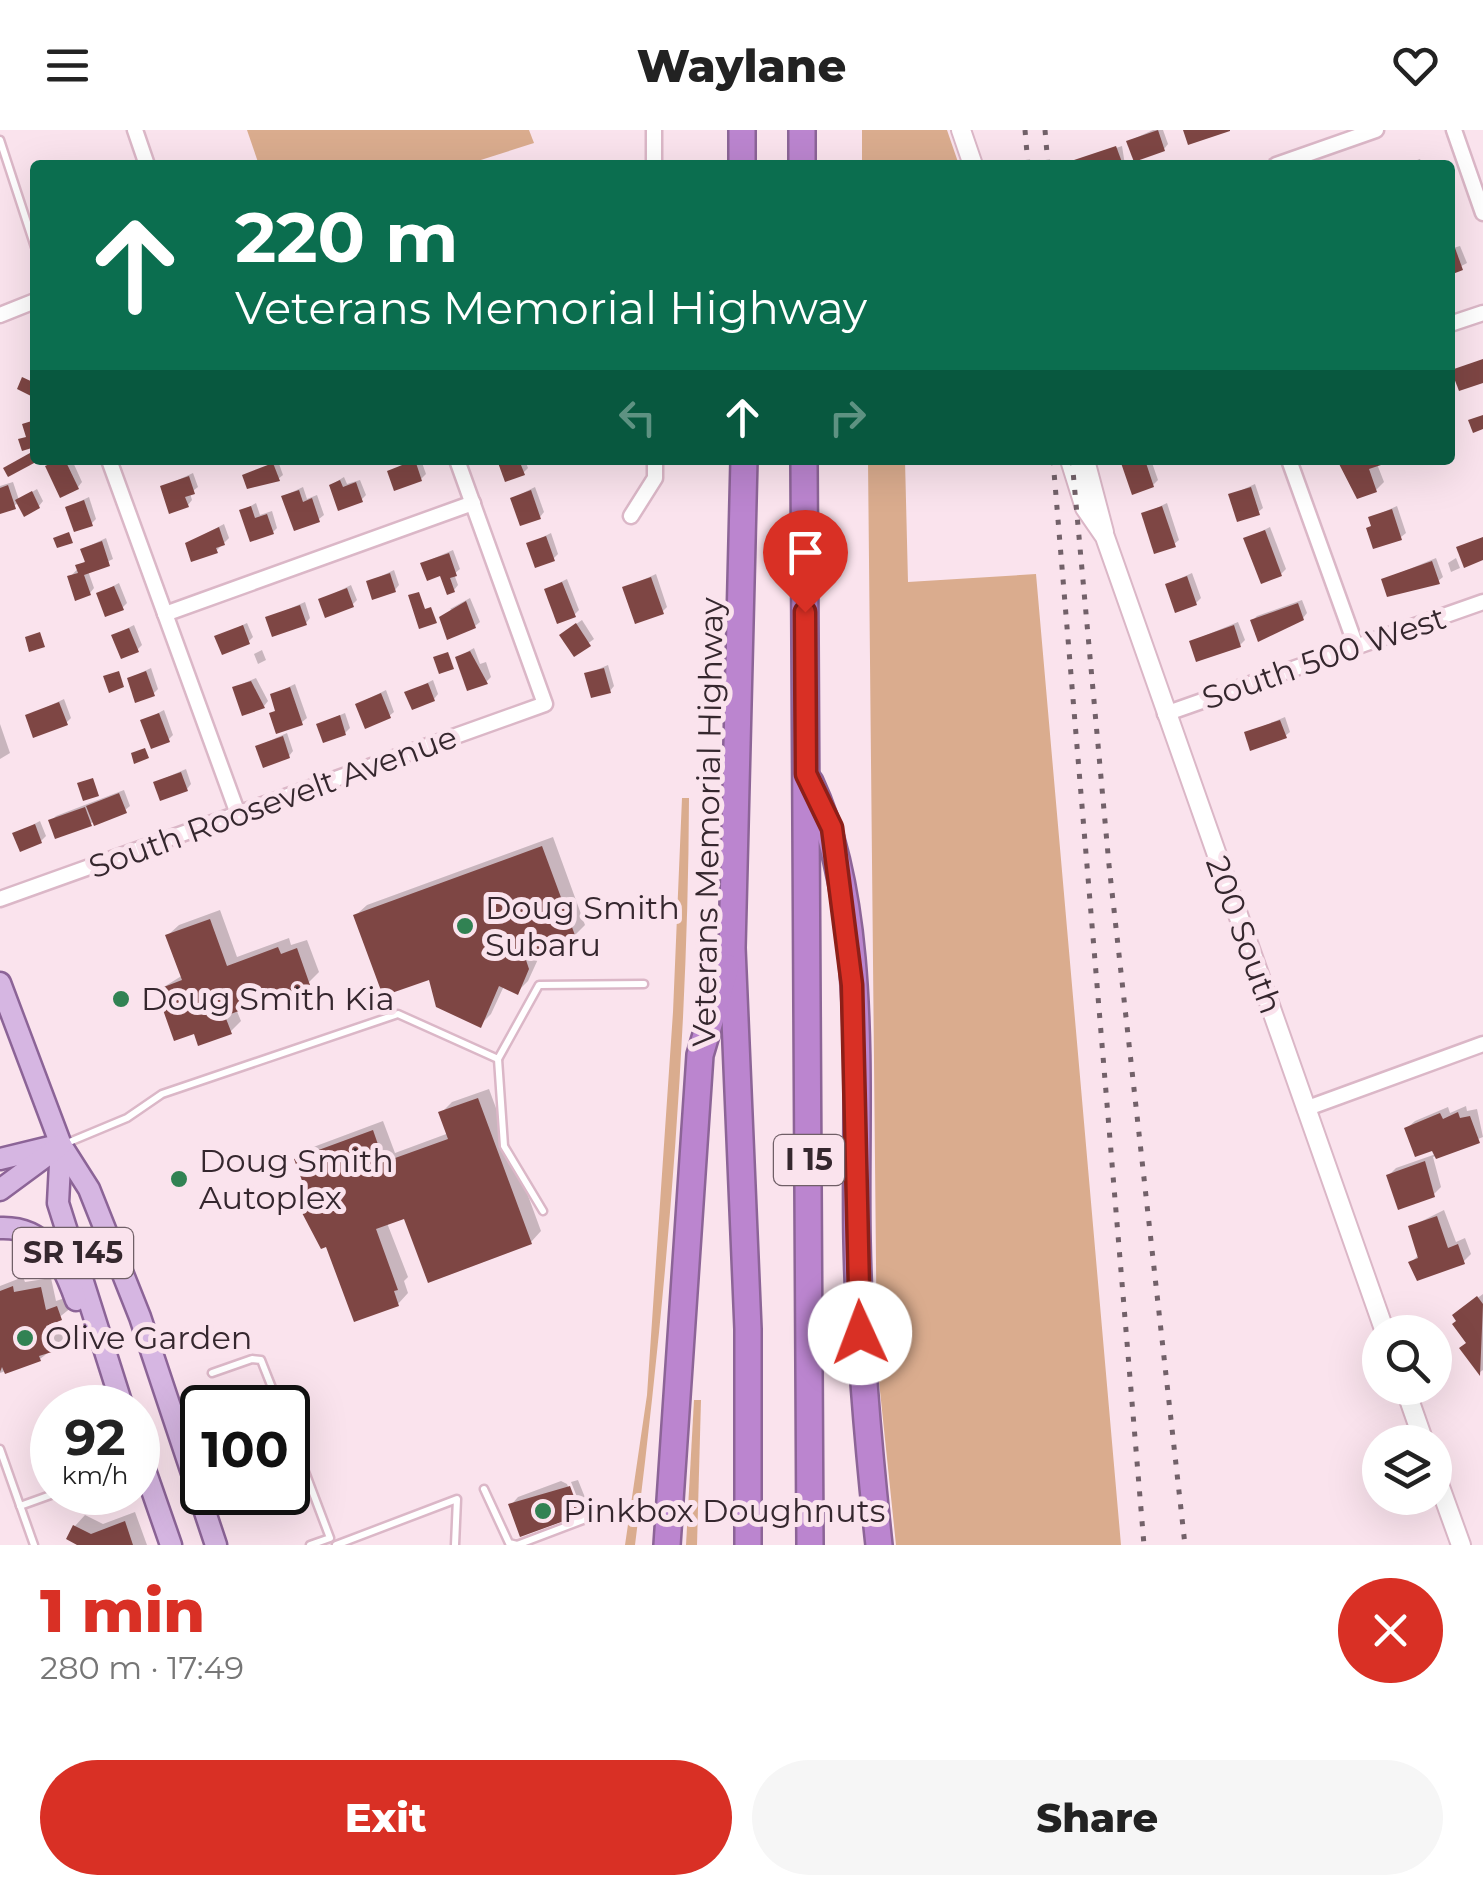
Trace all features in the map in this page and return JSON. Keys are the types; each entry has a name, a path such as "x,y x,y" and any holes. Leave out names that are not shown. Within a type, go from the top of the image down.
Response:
{"highway":[{"path":"742,130 742,160"},
{"path":"802,130 802,160"},
{"name":"Veterans Memorial Highway","path":"744,465 732,948 748,1329 748,1545"},
{"name":"I 15","path":"804,465 810,1545"},
{"path":"806,774 832,828 852,985 860,1333 879,1545"},
{"path":"667,1545 700,1054 732,948"}],"main road":[{"path":"0,983 61,1145"},
{"path":"0,1159 61,1145"},
{"path":"0,1190 61,1145"},
{"name":"SR 145","path":"61,1145 58,1203 115,1385"},
{"name":"SR 145","path":"61,1145 89,1189 140,1317 216,1545"},
{"path":"0,1228 32,1232 56,1254 88,1333 106,1359"},
{"path":"160,1515 171,1545"}],"street":[{"path":"135,130 145,160"},
{"path":"654,130 654,160"},
{"path":"961,130 971,160"},
{"path":"1290,160 1376,130"},
{"path":"1454,130 1483,214"},
{"path":"0,315 30,303"},
{"path":"1455,322 1483,312"},
{"path":"111,465 238,814"},
{"path":"165,614 473,503 459,465"},
{"path":"632,516 655,478 655,465"},
{"name":"200 South","path":"1072,465 1085,508 1105,537"},
{"name":"200 South","path":"1086,465 1100,504 1105,537 1165,714 1379,1315"},
{"path":"1291,465 1356,646"},
{"name":"South Roosevelt Avenue","path":"0,899 545,704 473,503"},
{"name":"South 500 West","path":"1165,714 1483,602"},
{"path":"1305,1109 1483,1044"},
{"path":"1450,1515 1461,1545"}],"lane":[{"path":"0,140 30,232"},
{"path":"543,1210 504,1146 498,1059 539,985 644,984"},
{"path":"61,1145 127,1118 162,1094 398,1014 498,1059"},
{"path":"212,1373 252,1359 261,1360 271,1385"},
{"path":"0,1449 34,1545"},
{"path":"310,1483 333,1542"},
{"path":"484,1489 509,1543 518,1544 591,1517"},
{"path":"310,1545 333,1542 457,1499 455,1545"},
{"path":"20,1506 30,1502"}],"shaded area":[{"path":"247,130 529,130 534,143 481,160 257,160"},
{"path":"862,130 947,130 957,160 862,160"},
{"path":"868,465 905,465 908,582 1036,574 1121,1545 896,1545 877,1362"},
{"path":"682,798 689,798 688,892 673,1172 635,1545 625,1545 647,1395 673,1012"},
{"path":"694,1400 701,1400 697,1545 686,1545"}],"building":[{"path":"1158,130 1165,151 1133,160 1126,141"},
{"path":"1183,130 1230,130 1230,131 1188,145"},
{"path":"1116,146 1121,160 1074,160"},
{"path":"1455,248 1463,270 1455,273"},
{"path":"1483,359 1483,383 1459,391 1455,369"},
{"path":"22,377 30,381 30,396 17,389"},
{"path":"1483,415 1483,429 1473,433 1468,420"},
{"path":"30,422 30,449 22,451 18,439 26,437 22,424"},
{"path":"30,453 30,465 8,477 3,468"},
{"path":"67,465 79,489 60,498 45,466"},
{"path":"274,465 280,481 247,489 242,475"},
{"path":"417,465 422,481 394,491 387,471"},
{"path":"499,465 521,465 525,475 505,482"},
{"path":"1122,465 1147,465 1154,487 1132,495"},
{"path":"1340,465 1381,465 1369,469 1377,492 1357,499"},
{"path":"189,476 195,494 185,497 189,507 169,514 160,486"},
{"path":"340,480 343,487 356,482 363,502 338,511 329,485"},
{"path":"8,485 16,509 0,514 0,488"},
{"path":"1251,487 1260,515 1237,522 1228,494"},
{"path":"299,490 303,502 312,498 320,522 294,531 281,496"},
{"path":"531,490 541,519 520,526 510,498"},
{"path":"32,491 40,508 24,517 15,500"},
{"path":"84,500 93,526 74,532 65,507"},
{"path":"251,506 255,518 267,514 274,534 250,542 239,510"},
{"path":"1162,506 1176,547 1154,554 1141,513"},
{"path":"1392,509 1402,540 1373,549 1366,528 1371,526 1368,517"},
{"path":"219,527 225,545 216,548 218,553 191,562 185,543"},
{"path":"1265,530 1282,576 1261,584 1243,538"},
{"path":"69,532 73,543 57,548 53,538"},
{"path":"546,536 555,561 535,568 526,543"},
{"path":"1483,537 1483,560 1464,568 1456,547"},
{"path":"102,541 110,566 84,575 91,595 75,601 67,576 78,573 75,565 85,562 80,549"},
{"path":"449,553 457,576 450,578 455,592 447,595 440,576 427,581 420,563"},
{"path":"1432,561 1440,584 1387,597 1381,579"},
{"path":"390,573 396,592 372,600 366,581"},
{"path":"1187,576 1197,605 1175,613 1165,584"},
{"path":"651,577 664,614 635,624 622,587"},
{"path":"562,582 576,617 557,624 544,589"},
{"path":"114,586 124,610 105,617 96,593"},
{"path":"347,588 354,607 325,618 318,599"},
{"path":"419,592 425,609 431,607 437,623 419,629 408,595"},
{"path":"466,601 476,628 447,640 439,617"},
{"path":"1298,603 1304,620 1258,642 1250,620"},
{"path":"300,605 307,625 272,637 265,617"},
{"path":"576,623 591,646 574,657 559,635"},
{"path":"243,625 250,644 222,655 214,636"},
{"path":"1234,625 1241,647 1196,662 1189,641"},
{"path":"129,628 139,652 121,659 111,635"},
{"path":"40,632 45,647 29,652 25,637"},
{"path":"470,651 488,684 467,691 455,657"},
{"path":"448,652 454,669 439,674 433,657"},
{"path":"604,668 611,693 591,698 584,673"},
{"path":"119,671 124,687 109,693 103,676"},
{"path":"146,671 155,696 135,703 127,678"},
{"path":"251,681 265,708 242,716 232,687"},
{"path":"428,683 435,701 412,710 404,692"},
{"path":"290,687 303,725 276,734 269,713 275,711 270,694"},
{"path":"381,693 391,718 365,729 355,704"},
{"path":"59,702 68,725 33,738 25,715"},
{"path":"159,713 170,742 151,749 140,720"},
{"path":"340,715 346,735 323,743 316,724"},
{"path":"1280,720 1287,738 1250,751 1244,732"},
{"path":"283,736 290,758 263,768 255,746"},
{"path":"145,748 149,758 134,764 131,753"},
{"path":"181,772 188,791 160,801 153,782"},
{"path":"93,778 99,796 83,801 77,783"},
{"path":"119,793 127,813 94,826 86,806"},
{"path":"85,807 92,826 55,839 48,820"},
{"path":"35,824 42,843 20,852 12,833"},
{"name":"Doug Smith Subaru","path":"542,846 576,938 525,957 529,969 518,995 499,986 481,1028 436,1007 429,980 383,996 353,915"},
{"path":"210,919 227,966 278,947 281,954 297,948 310,985 225,1016 232,1034 198,1046 194,1034 174,1041 156,990 182,980 165,935"},
{"path":"478,1098 532,1244 428,1283 404,1219 376,1229 398,1290 394,1291 399,1306 354,1322 326,1247 321,1249 301,1211 306,1209 298,1188 304,1186 294,1159 373,1130 384,1162 448,1139 438,1112"},
{"path":"1458,1112 1460,1118 1470,1116 1480,1143 1436,1159 1432,1151 1415,1157 1404,1128 1440,1113 1443,1119"},
{"path":"1425,1161 1435,1197 1398,1210 1386,1175"},
{"path":"1437,1216 1448,1248 1458,1244 1465,1264 1417,1281 1408,1262 1418,1258 1408,1226"},
{"name":"Olive Garden","path":"13,1286 14,1292 41,1287 46,1310 57,1306 62,1320 46,1326 55,1351 39,1356 41,1361 5,1374 2,1367 0,1372 0,1291"},
{"path":"1477,1296 1483,1304 1480,1376 1459,1348 1466,1343 1452,1324 1456,1321 1452,1315"},
{"name":"Pinkbox Doughnuts","path":"570,1486 579,1510 574,1512 575,1517 520,1537 508,1504"},
{"path":"125,1521 133,1545 77,1545 66,1539 73,1525 91,1534"}],"railway":[{"path":"1025,130 1028,160"},
{"path":"1045,130 1048,160"},
{"path":"1053,465 1144,1545"},
{"path":"1072,465 1109,865 1185,1545"}],"place":[{"name":"Doug Smith Subaru","path":"465,926"},
{"name":"Doug Smith Kia","path":"121,999"},
{"name":"Doug Smith Autoplex","path":"179,1179"},
{"name":"Olive Garden","path":"25,1338"},
{"name":"Pinkbox Doughnuts","path":"543,1511"}],"route":[{"path":"805,612 806,774 832,828 856,1037 860,1333"}]}
